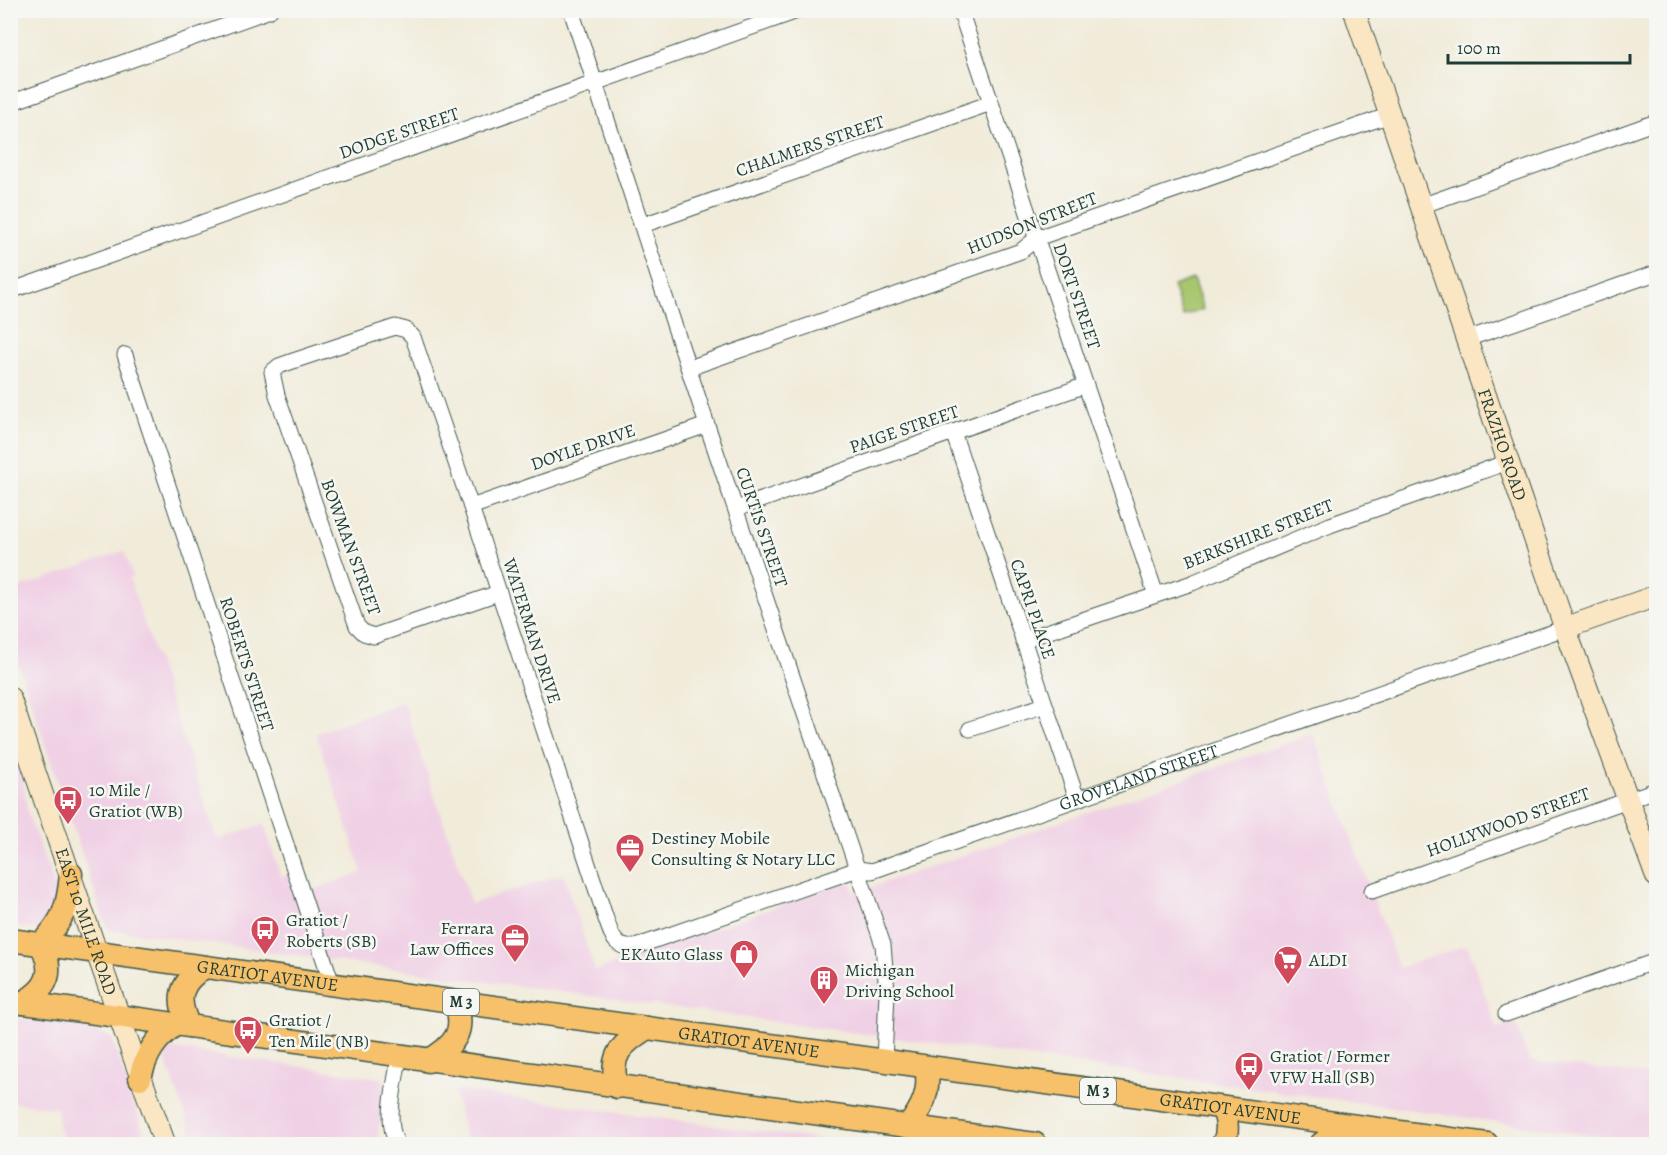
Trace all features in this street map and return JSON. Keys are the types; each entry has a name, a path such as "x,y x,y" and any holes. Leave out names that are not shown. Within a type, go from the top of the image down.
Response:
{"main road":[{"path":"16,1002 36,995 47,979 47,961 41,944 65,912 69,900 71,874"},
{"name":"GRATIOT AVENUE","path":"10,940 1487,1144"},
{"path":"182,1025 182,993 188,980 205,967"},
{"path":"16,1002 1035,1144"},
{"path":"428,1060 447,1048 458,1034 460,1019 455,1002"},
{"path":"140,1078 153,1046 163,1034 182,1025"},
{"path":"617,1087 613,1067 615,1059 623,1046 647,1028"},
{"path":"908,1127 918,1114 928,1093 926,1067"},
{"path":"1222,1108 1227,1124 1223,1144"},
{"path":"1321,1144 1345,1125"}],"street":[{"path":"10,103 270,10"},
{"name":"CURTIS STREET","path":"571,10 707,425 883,945 887,992 884,1062"},
{"name":"DODGE STREET","path":"10,291 800,10"},
{"name":"DORT STREET","path":"960,10 1156,595"},
{"name":"FRAZHO ROAD","path":"1354,10 1565,628 1656,876"},
{"name":"CHALMERS STREET","path":"643,225 991,103"},
{"name":"HUDSON STREET","path":"689,368 1021,251 1036,238 1390,115"},
{"path":"1421,206 1656,122"},
{"path":"1467,339 1656,273"},
{"name":"BOWMAN STREET","path":"406,330 395,327 279,366 272,372 277,395 357,626 362,632 374,636 498,593"},
{"name":"WATERMAN DRIVE","path":"406,330 418,347 611,934 619,946"},
{"name":"ROBERTS STREET","path":"125,355 332,984"},
{"name":"PAIGE STREET","path":"736,509 1086,385"},
{"name":"DOYLE DRIVE","path":"471,507 707,425"},
{"name":"CAPRI PLACE","path":"953,432 1077,799"},
{"name":"BERKSHIRE STREET","path":"1023,640 1219,572 1356,515 1508,462"},
{"name":"GROVELAND STREET","path":"619,946 635,947 858,869 872,871 1656,596"},
{"name":"EAST 10 MILE ROAD","path":"10,698 140,1078 165,1144"},
{"path":"970,729 1045,705"},
{"name":"HOLLYWOOD STREET","path":"1372,891 1656,790"},
{"path":"1506,1014 1656,961"},
{"path":"397,1144 393,1137 391,1112 399,1056"}],"shaded area":[{"path":"124,551 133,576 129,578 217,840 264,824 281,877 303,870 310,891 362,872 316,733 403,702 471,904 563,874 595,971 849,881 854,893 1313,734 1399,968 1467,945 1497,1029 1516,1023 1529,1061 1656,1076 1656,1144 107,929 11,642 10,591"},
{"path":"10,734 22,769 27,811 60,907 40,930 11,925"},
{"path":"11,1018 94,1029 112,1039 148,1144 65,1144 58,1126 58,1109 11,1102"},
{"path":"161,1047 385,1079 377,1144 196,1144"},
{"path":"454,1090 851,1144 467,1144"}],"green space":[{"path":"1193,279 1203,309 1183,316 1173,286"}],"place":[{"name":"10 Mile / Gratiot (WB)","path":"68,826"},
{"name":"Destiney Mobile Consulting & Notary LLC","path":"630,874"},
{"name":"Gratiot / Roberts (SB)","path":"265,956"},
{"name":"Ferrara Law Offices","path":"515,964"},
{"name":"EK Auto Glass","path":"744,980"},
{"name":"ALDI","path":"1288,986"},
{"name":"Michigan Driving School","path":"824,1006"},
{"name":"Gratiot / Ten Mile (NB)","path":"248,1056"},
{"name":"Gratiot / Former VFW Hall (SB)","path":"1249,1092"}]}
